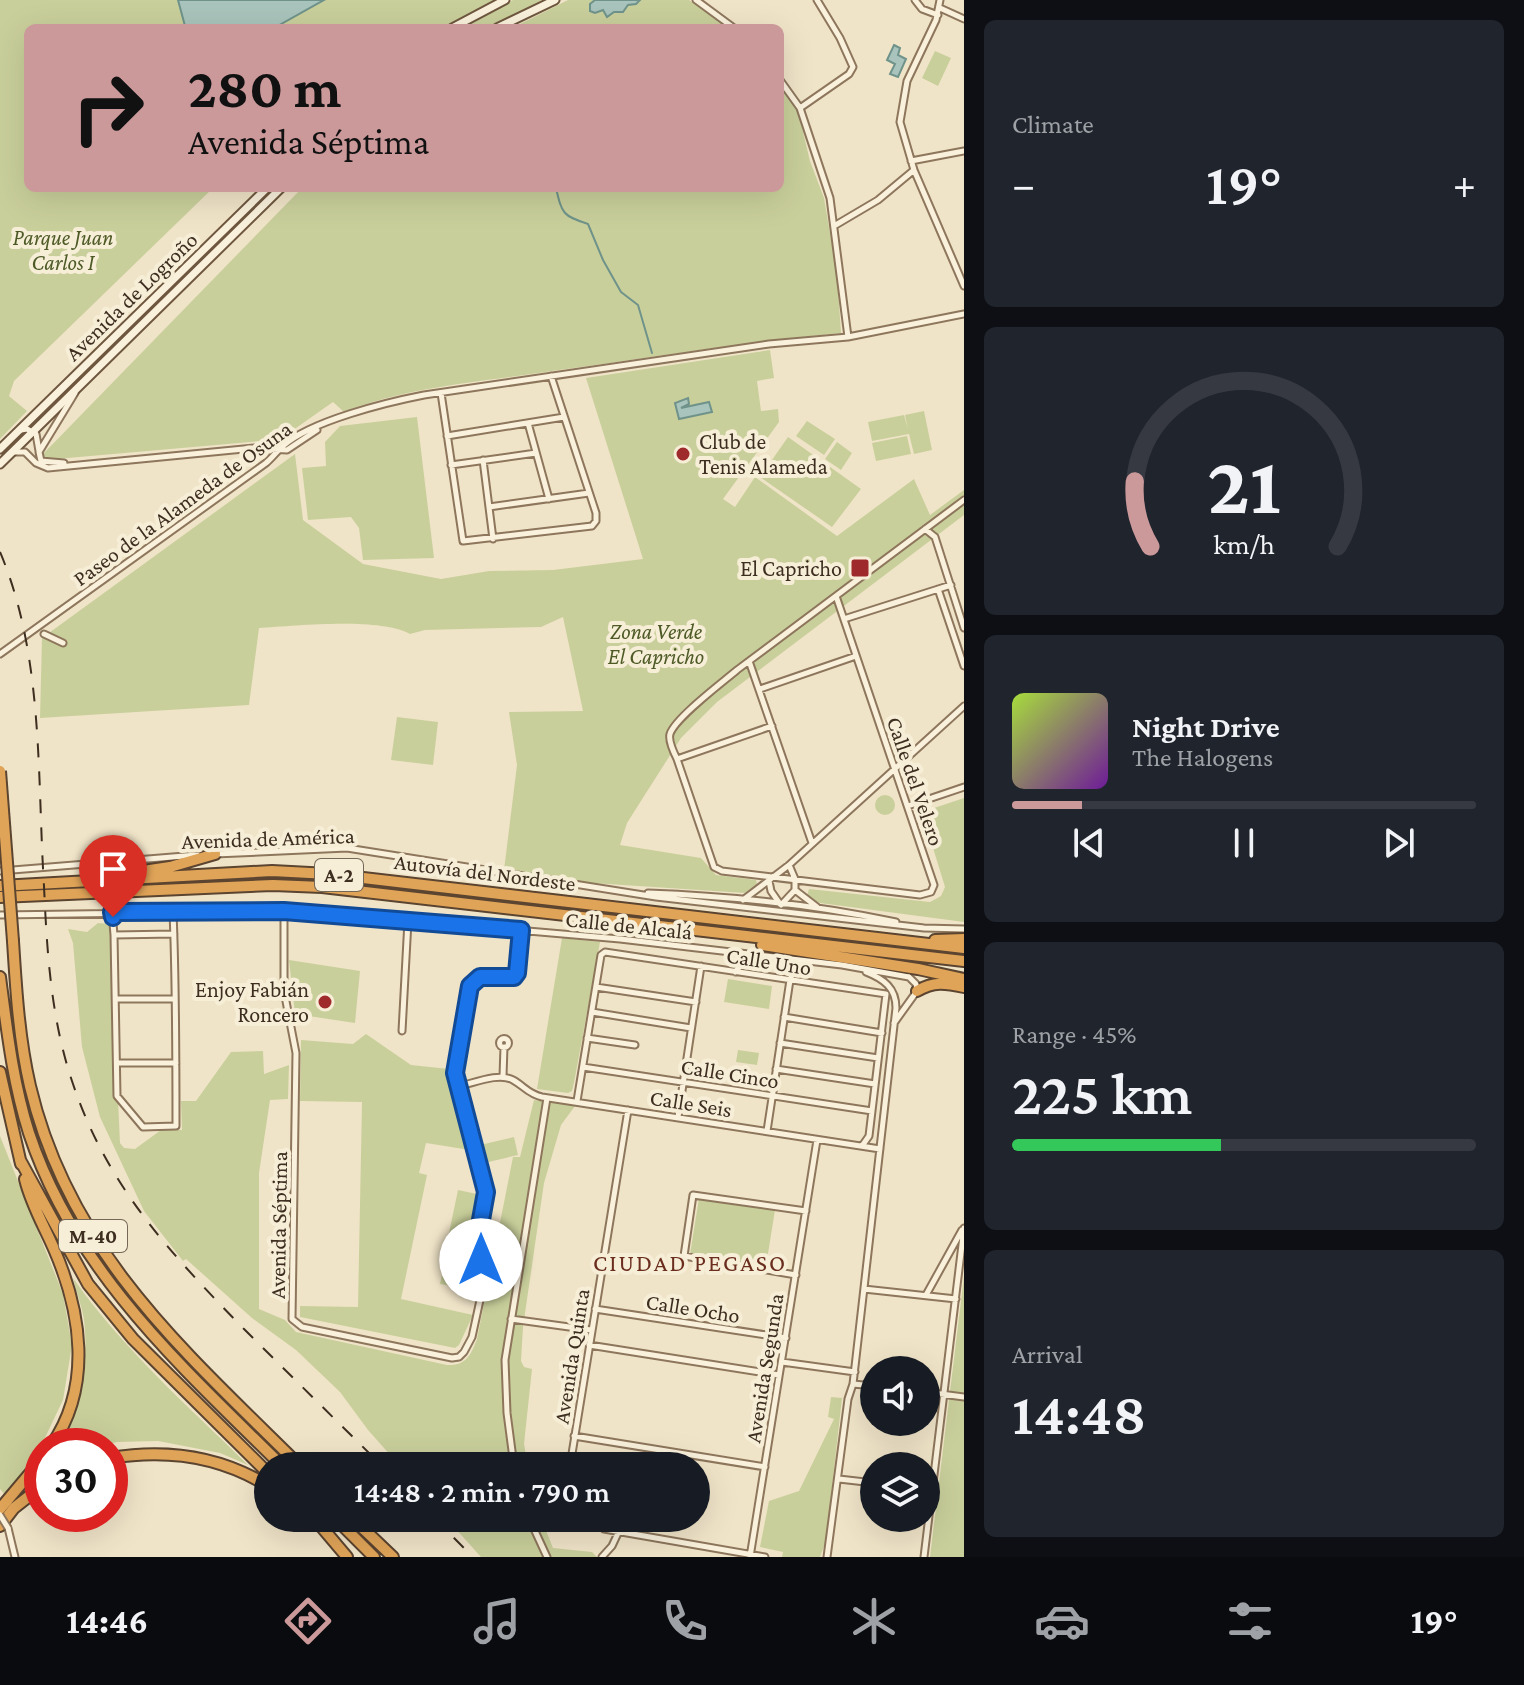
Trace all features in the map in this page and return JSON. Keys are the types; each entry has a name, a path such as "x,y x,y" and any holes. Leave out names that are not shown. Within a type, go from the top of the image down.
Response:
{"highway":[{"name":"M-40","path":"0,771 5,896 13,941 20,1027 30,1086 42,1130 70,1197 114,1269 155,1321 286,1452"},
{"path":"103,880 215,854"},
{"name":"Autovía del Nordeste","path":"0,886 272,871 329,874 964,948"},
{"name":"Autovía del Nordeste","path":"5,896 273,885 322,887 964,961"},
{"path":"484,905 500,913 777,947 964,979"},
{"path":"918,942 964,939"},
{"name":"M-40","path":"0,977 17,1087 29,1133 58,1201 78,1238 103,1276 147,1330 268,1452"},
{"path":"914,995 929,984 964,987"},
{"path":"0,1072 27,1187 70,1291 77,1317 79,1360 73,1400 60,1428"},
{"path":"20,1160 88,1284 144,1351 254,1459"},
{"path":"128,1456 190,1456 220,1463 254,1479"},
{"path":"0,1512 24,1482"},
{"path":"4,1527 14,1508 24,1500"},
{"path":"326,1532 347,1557"},
{"path":"349,1532 374,1557"},
{"path":"366,1532 392,1557"}],"main road":[{"path":"460,24 505,0"},
{"path":"534,11 547,0"},
{"path":"506,24 555,0"},
{"name":"Avenida de Logroño","path":"0,449 263,192"},
{"name":"Avenida de Logroño","path":"0,464 277,192"}],"street":[{"path":"696,0 729,24"},
{"path":"800,108 849,74 853,67 817,0"},
{"path":"915,0 922,9 964,19"},
{"path":"940,0 939,11 907,81 900,122 914,170 964,286"},
{"path":"784,86 800,108 830,198 848,337"},
{"path":"911,161 964,151"},
{"path":"834,226 878,200 914,170"},
{"name":"Paseo de la Alameda de Osuna","path":"0,654 254,472 285,444 321,426 389,403 441,393 769,344 848,337 964,314"},
{"path":"441,393 463,541 592,526 596,513 551,376"},
{"name":"Avenida de Logroño","path":"39,452 78,386"},
{"path":"447,436 564,417"},
{"path":"528,423 549,499"},
{"path":"254,448 287,450 321,426"},
{"path":"20,430 36,434 41,461 81,463"},
{"path":"11,452 29,455 36,463 48,468 254,448 306,433"},
{"path":"451,465 536,453"},
{"path":"483,460 493,539"},
{"path":"489,507 589,493"},
{"path":"772,726 677,759 670,740 671,732 705,696 964,500"},
{"path":"925,529 935,537 964,628"},
{"path":"844,619 951,585"},
{"path":"938,589 964,666"},
{"name":"Calle del Velero","path":"677,759 712,865 719,870 771,879 795,879 922,895 931,892 934,885 836,596"},
{"path":"44,634 63,643"},
{"path":"760,689 856,656"},
{"path":"749,661 812,843"},
{"path":"743,901 789,865 964,706"},
{"path":"908,807 964,787"},
{"name":"Avenida de América","path":"0,871 215,854 347,848 629,893 924,928 964,929"},
{"path":"766,910 781,905 795,890 795,879 789,865"},
{"path":"771,879 771,891 781,905 806,915"},
{"path":"795,890 812,905 829,911"},
{"name":"Avenida de América","path":"629,893 781,905 862,915 924,928"},
{"name":"Calle de Alcalá","path":"0,915 284,911 521,930 842,965 909,977"},
{"name":"Avenida Séptima","path":"284,911 284,991 296,1053 292,1319 298,1325 446,1357 459,1357 472,1337 485,1277 477,1242 486,1192 455,1073 470,986 480,977 514,977 521,930"},
{"path":"112,912 117,1096 143,1127 176,1126 173,912"},
{"path":"402,1031 408,921"},
{"path":"114,935 174,934"},
{"name":"Calle Uno","path":"596,987 601,955 609,951 886,994 882,1033"},
{"path":"733,972 738,971 744,962 743,957 736,953"},
{"path":"767,1131 790,980 798,960"},
{"name":"Calle de Alcalá","path":"842,965 884,980 894,994"},
{"path":"678,1117 701,966"},
{"path":"827,1557 848,1399 855,1372 894,1024 894,994 896,980 909,977 916,984 914,995 894,1024"},
{"path":"577,1101 596,987 696,1002"},
{"path":"894,994 905,1000 914,995"},
{"path":"116,999 175,999"},
{"path":"592,1012 691,1028"},
{"path":"784,1017 882,1033 869,1136 862,1146"},
{"path":"587,1038 635,1045"},
{"path":"780,1043 878,1058"},
{"path":"460,1086 503,1076 504,1047"},
{"path":"117,1063 176,1063"},
{"name":"Calle Cinco","path":"583,1067 872,1111"},
{"path":"776,1069 875,1084"},
{"name":"Calle Seis","path":"503,1076 514,1080 526,1092 547,1098 880,1149"},
{"path":"512,1452 505,1384 511,1319 547,1098"},
{"name":"Avenida Quinta","path":"572,1452 628,1110"},
{"name":"Avenida Segunda","path":"750,1555 817,1140"},
{"path":"796,1275 684,1256 693,1195 806,1211"},
{"path":"926,1295 964,1228"},
{"path":"934,1452 964,1228"},
{"path":"947,1254 961,1258"},
{"path":"864,1289 956,1299"},
{"name":"Calle Ocho","path":"595,1309 786,1338"},
{"path":"511,1319 591,1330"},
{"path":"589,1345 779,1375"},
{"path":"782,1362 855,1372"},
{"path":"853,1384 860,1385"},
{"path":"940,1394 964,1397"},
{"path":"574,1436 765,1467"},
{"path":"839,1479 860,1481"},
{"path":"0,1512 15,1557"},
{"path":"535,1532 547,1557"},
{"path":"602,1557 619,1532"},
{"path":"624,1532 765,1557"},
{"path":"924,1557 926,1532"}],"green space":[{"name":"Parque Juan Carlos I","path":"0,0 494,0 449,24 24,24 24,192 209,192 14,381 9,396 27,411 0,439"},
{"path":"513,0 542,0 497,24 468,24"},
{"path":"568,0 689,0 722,24 520,24"},
{"path":"935,51 951,58 938,86 922,78"},
{"path":"784,89 797,107 810,161 824,198 837,274 841,333 446,386 394,396 344,412 333,402 289,433 261,441 45,460 43,454 298,192 784,192"},
{"path":"268,192 272,192 30,426"},
{"name":"Zona Verde El Capricho","path":"770,350 774,378 757,381 761,411 778,409 779,422 723,499 735,507 755,477 837,536 914,479 930,515 964,490 964,515 717,702 681,738 627,823 620,845 701,858 716,875 756,880 757,884 745,893 577,882 504,870 517,765 509,712 583,711 563,617 541,627 425,630 410,634 358,624 259,628 249,705 40,718 42,638 295,454 303,520 363,564 441,579 489,571 553,570 643,559 586,378"},
{"path":"924,411 932,450 914,454 909,434 872,441 868,422 904,415 908,429 905,415"},
{"path":"417,417 434,558 363,560 359,528 351,517 308,520 302,468 326,466 325,442 340,426"},
{"path":"807,421 835,439 824,455 796,436"},
{"path":"907,436 911,454 876,461 872,443"},
{"path":"788,437 861,489 832,527 760,477"},
{"path":"837,442 852,453 841,470 825,459"},
{"path":"397,717 438,722 433,765 391,760"},
{"path":"881,795 889,795 895,805 889,815 881,815 875,809 875,801"},
{"path":"964,798 964,922 820,903 807,896 809,889 930,902 941,896 945,887 922,812"},
{"path":"98,923 110,924 120,1143 124,1148 135,1149 161,1130 182,1130 181,1101 196,1101 231,1052 263,1051 264,1074 289,1065 288,1099 270,1100 259,1173 259,1309 285,1320 296,1332 447,1365 463,1361 470,1355 477,1339 513,1157 520,1157 534,1100 575,1106 561,1125 544,1183 523,1327 521,1361 524,1367 532,1369 525,1452 388,1452 340,1392 296,1350 252,1318 186,1259 183,1261 144,1211 100,1117 82,1047 73,943 68,929 87,932"},
{"path":"562,938 600,942 574,1083 572,1091 568,1093 537,1089"},
{"name":"Enjoy Fabián Roncero","path":"289,960 360,971 355,1023 295,1014"},
{"path":"728,979 772,986 769,1009 724,1002"},
{"path":"366,1034 411,1065 449,1069 450,1082 455,1089 470,1150 426,1143 419,1173 427,1175 401,1299 473,1315 455,1348 300,1317 300,1306 358,1307 362,1102 300,1101 301,1040 353,1044"},
{"path":"738,1050 759,1053 757,1065 736,1062"},
{"path":"0,1136 63,1294 72,1345 63,1400 50,1428 24,1428 24,1471 6,1496 0,1489"},
{"path":"514,1137 518,1155 484,1163 480,1145"},
{"path":"458,1190 477,1194 468,1237 449,1233"},
{"path":"699,1198 775,1210 766,1266 690,1254"},
{"path":"447,1249 466,1253 459,1287 440,1284"},
{"path":"964,1276 964,1557 930,1557 933,1532 940,1532 940,1474"},
{"path":"73,1278 134,1352 248,1465 220,1453 158,1441 128,1442 128,1428 67,1428 77,1403 84,1369 84,1320"},
{"path":"831,1397 842,1398 826,1541 820,1557 782,1557 783,1552 760,1547 769,1501 799,1491 834,1419 828,1417"},
{"path":"459,1532 547,1532 553,1548 592,1552 597,1557 481,1557"}],"water":[{"path":"178,0 324,0 281,24 184,24"},
{"path":"595,0 640,0 628,5 623,12 614,12 607,17 603,10 590,11 590,4"},
{"path":"894,45 900,48 898,55 906,59 898,77 890,74 895,64 887,60"},
{"path":"688,398 689,404 681,408 709,402 712,412 679,419 675,403"}],"waterway":[{"path":"557,192 565,213 588,224 621,292 638,305 652,353"}],"railway":[{"path":"0,552 14,592 31,674 39,759 51,986 66,1060 87,1121 123,1187 167,1245 244,1329 368,1452"},
{"path":"448,1532 473,1557"}],"place":[{"name":"Club de Tenis Alameda","path":"683,454"},
{"name":"El Capricho","path":"860,568"},
{"name":"Enjoy Fabián Roncero","path":"325,1002"}],"district":[{"name":"CIUDAD PEGASO","path":"690,1263"}],"route":[{"path":"113,917 112,912 301,911 521,930 514,977 480,977 470,986 455,1073 486,1192 477,1242 481,1260"}]}
